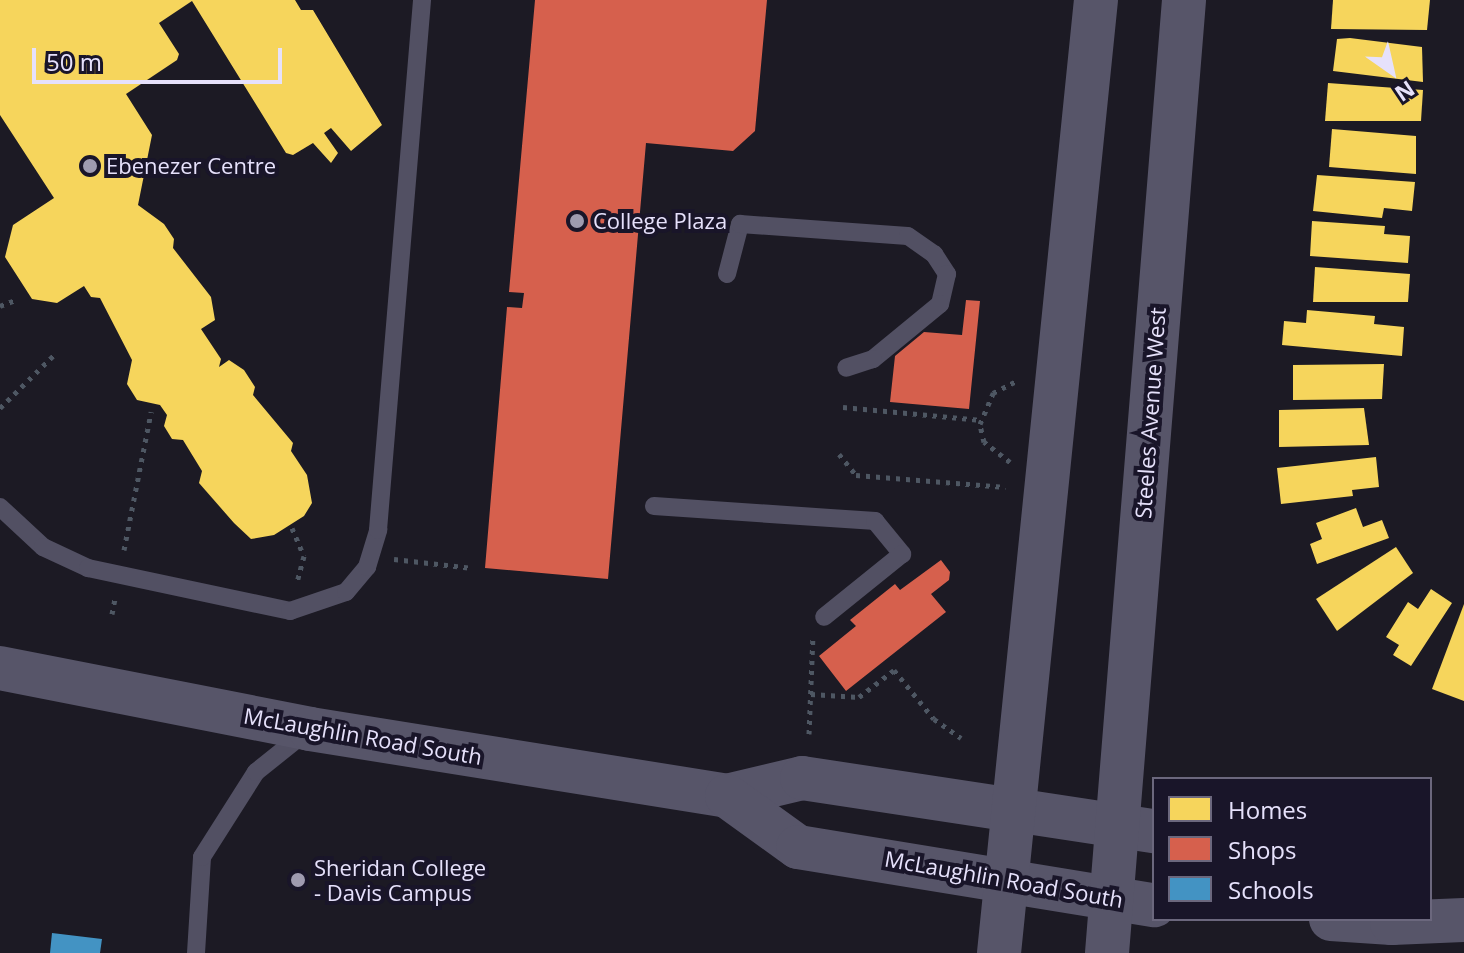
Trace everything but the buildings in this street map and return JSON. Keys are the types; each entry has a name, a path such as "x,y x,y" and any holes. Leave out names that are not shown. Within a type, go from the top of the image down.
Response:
{"main road":[{"path":"999,953 1096,0"},
{"name":"Steeles Avenue West","path":"1107,953 1112,897 1136,828 1184,0"},
{"name":"McLaughlin Road South","path":"0,668 310,729 727,796 802,778 1013,806 1136,828"},
{"name":"McLaughlin Road South","path":"727,796 798,847 1006,877 1152,905"},
{"path":"1432,897 1464,906"},
{"path":"1362,921 1464,920"}],"lane":[{"path":"0,507 43,547 88,568 290,611 346,592 373,554 422,0"},
{"path":"727,274 740,224 908,236 934,254 947,274 940,304 873,359 846,368"},
{"path":"654,506 875,521 902,554 824,617"},
{"path":"196,953 202,857 256,772 310,729"}],"path":[{"path":"0,306 18,299"},
{"path":"0,408 54,355"},
{"path":"1010,462 984,442 981,420 993,393 1019,380"},
{"path":"843,407 981,420"},
{"path":"112,614 151,412"},
{"path":"839,454 856,475 1006,487"},
{"path":"290,611 304,556 292,528"},
{"path":"373,554 472,568"},
{"path":"809,734 813,635"},
{"path":"811,694 859,697 894,670 934,719 961,738"}],"place":[{"name":"Ebenezer Centre","path":"90,166"},
{"name":"College Plaza","path":"577,221"},
{"name":"Sheridan College - Davis Campus","path":"298,880"}]}
